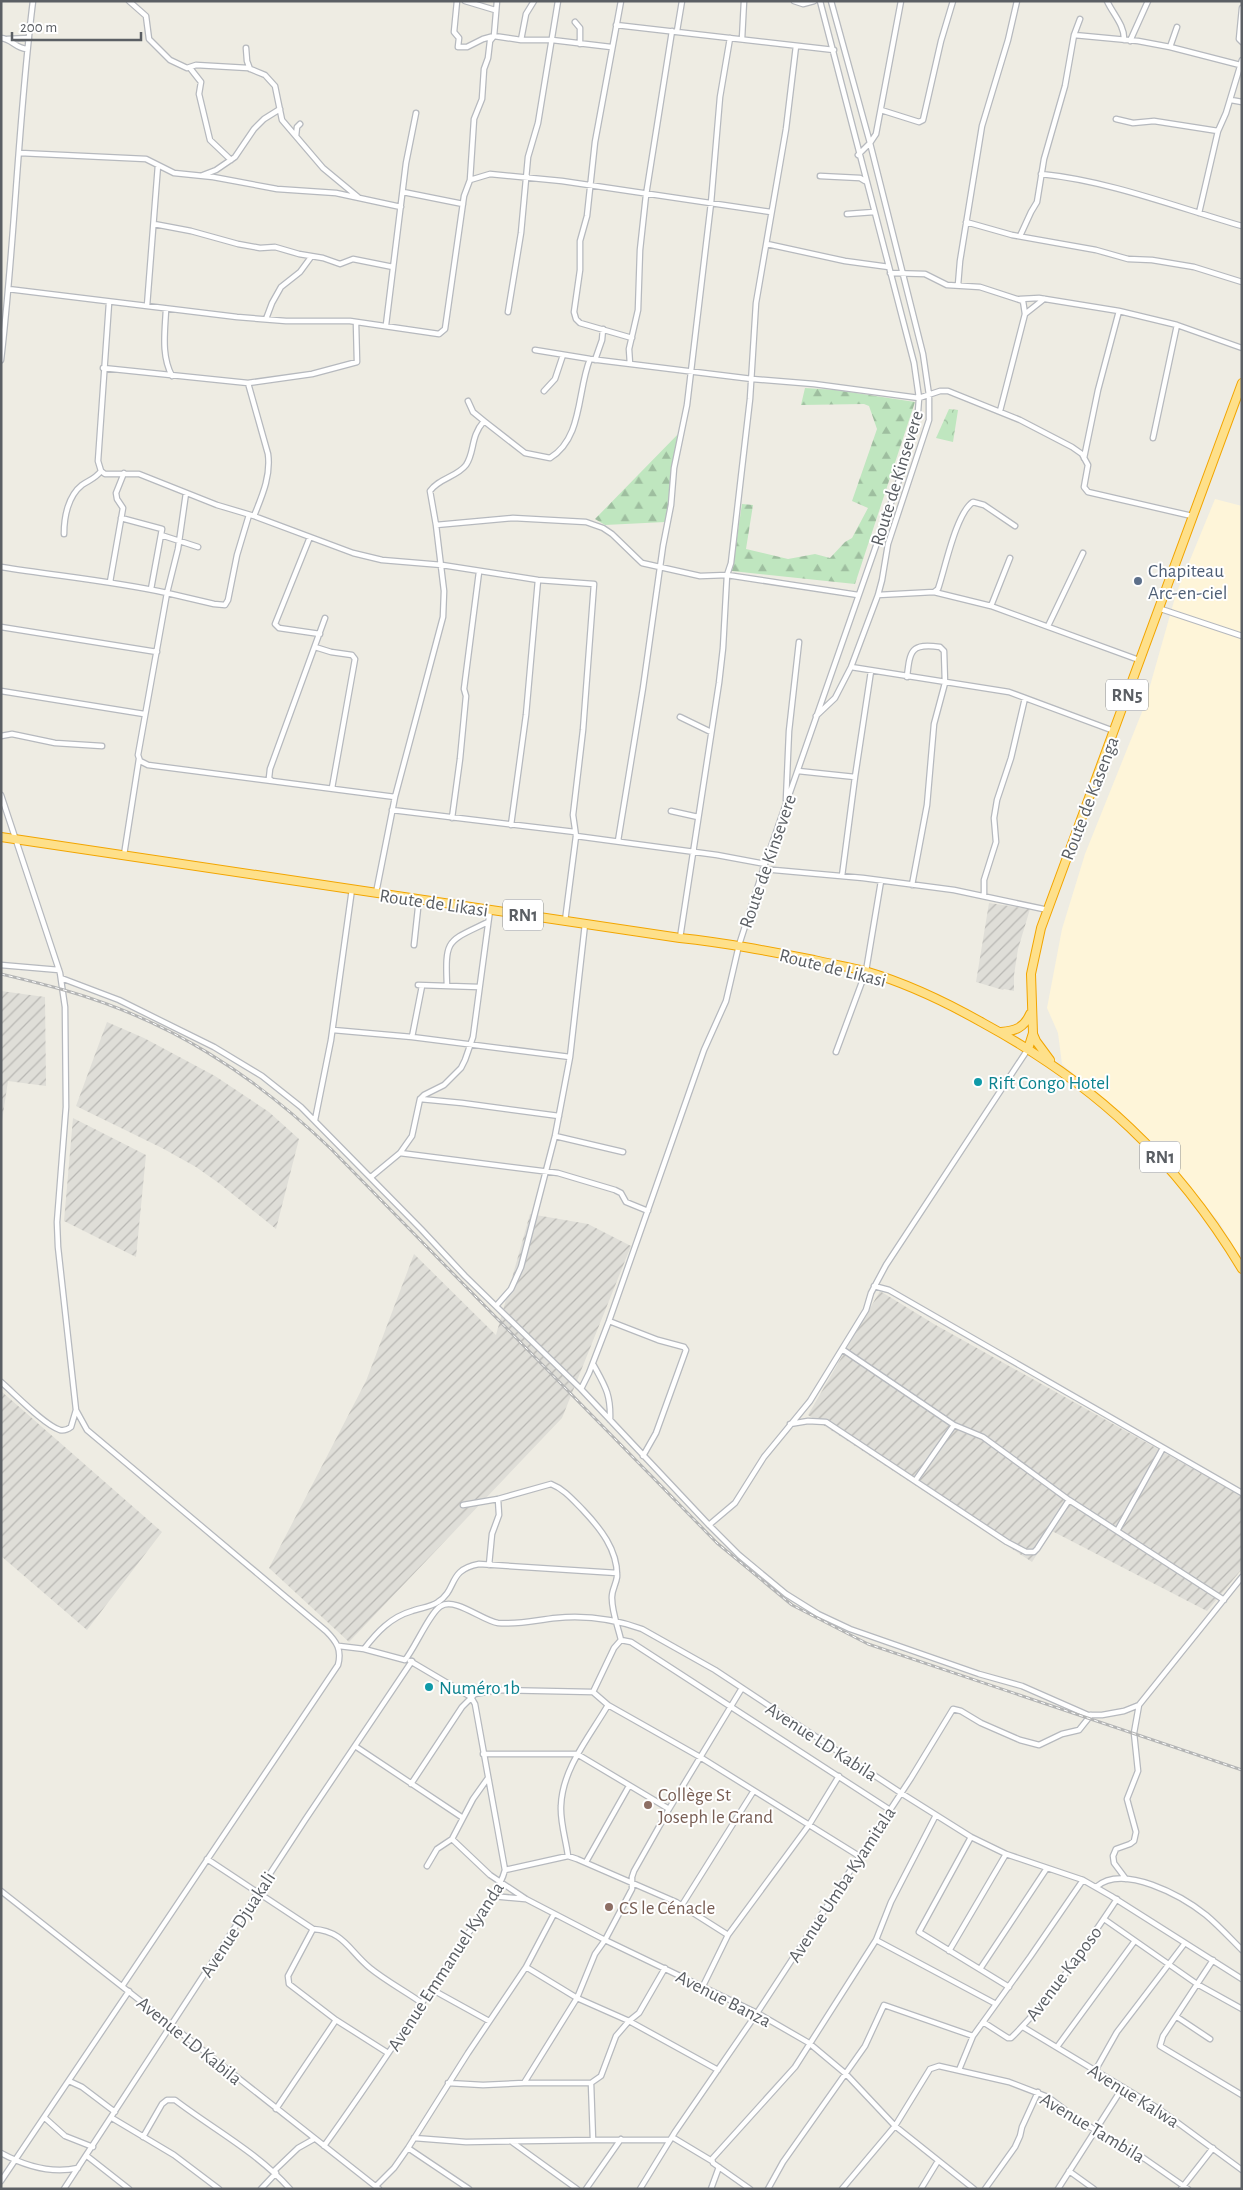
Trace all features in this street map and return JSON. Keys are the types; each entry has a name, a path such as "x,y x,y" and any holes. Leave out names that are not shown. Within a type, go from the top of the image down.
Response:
{"highway":[{"name":"Route de Kasenga","path":"1028,1049 1033,1033 1030,990 1034,958 1048,910 1242,383"},
{"name":"Route de Likasi","path":"1,837 680,938 739,945 866,972 949,1005 1001,1032 1028,1049"},
{"path":"1001,1032 1018,1029 1027,1020 1031,1012"},
{"path":"1033,1033 1036,1041 1056,1067"},
{"name":"RN1","path":"1028,1049 1056,1067 1104,1103 1156,1153 1211,1220 1242,1269"}],"street":[{"path":"1,360 20,153 27,49 33,1"},
{"path":"129,1 146,16 149,39 170,60 190,68 201,82 199,94 210,140 231,160"},
{"path":"457,1 454,32 459,38 458,47 467,47 494,36 612,47"},
{"path":"465,1 496,10"},
{"path":"8,289 166,309 266,319 386,325 439,334 444,331 463,204 470,180 474,119 482,99 484,69 488,58 490,41 494,36 497,1"},
{"path":"521,40 526,14 534,1"},
{"path":"508,312 531,144 538,123 558,1"},
{"path":"621,1 589,186 587,216 580,241 575,316 580,323 632,338"},
{"path":"630,364 628,353 638,310 640,250 646,195 674,31 682,1"},
{"path":"742,39 744,1"},
{"path":"794,1 802,4 814,1"},
{"name":"Route de Kinsevere","path":"581,1389 593,1364 609,1321 704,1050 726,1001 739,945 764,867 917,422 919,398 914,363 858,155 834,50 820,1"},
{"path":"815,717 835,698 851,667 878,595 888,544 929,420 930,395 923,354 870,143 831,1"},
{"path":"858,155 876,134 901,1"},
{"path":"881,110 919,122 924,120 941,41 953,1"},
{"path":"958,285 982,126 1008,40 1016,1"},
{"path":"1107,1 1112,14 1124,28 1127,40"},
{"path":"1127,40 1148,1"},
{"path":"1242,8 1238,36 1242,42"},
{"path":"1020,236 1030,212 1037,202 1041,174 1065,86 1074,35 1080,19"},
{"path":"575,22 580,32 580,44"},
{"path":"616,25 834,50"},
{"path":"1170,46 1177,27"},
{"path":"1074,35 1170,46 1241,62 1231,100 1218,131 1200,213"},
{"path":"4,38 28,38"},
{"path":"4,38 17,47 27,49"},
{"path":"618,841 643,688 660,565 671,505 674,468 687,405 711,203 720,97 730,38"},
{"path":"680,938 723,648 727,575 733,545 752,379 756,303 786,129 796,46"},
{"path":"246,48 250,69"},
{"path":"190,68 196,65 250,69 265,75 274,84 282,120 322,168 359,198"},
{"path":"1231,100 1242,102"},
{"path":"201,176 231,160 241,149 248,135 260,122 280,109"},
{"path":"386,325 403,192 416,113"},
{"path":"1116,119 1133,123 1154,121 1218,131"},
{"path":"296,136 297,127 300,124"},
{"path":"20,153 146,159 174,173 277,189 336,193 401,207"},
{"path":"147,306 158,165"},
{"path":"470,180 490,174 562,181 646,195 771,212"},
{"path":"1041,174 1125,191 1242,226"},
{"path":"820,176 860,178 866,182"},
{"path":"403,192 463,204"},
{"path":"847,214 874,212"},
{"path":"966,222 1020,236 1096,250 1128,259 1152,260 1194,267 1242,282"},
{"path":"154,224 191,231 238,244 260,248 275,247 323,258 340,264 354,260 393,267"},
{"path":"767,244 845,261 889,267"},
{"path":"266,319 272,303 282,287 300,272 312,257"},
{"path":"890,273 925,274 947,285 980,287 1020,299 1033,297 1119,311 1177,325 1242,348"},
{"path":"1000,411 1025,314 1024,304 1020,299"},
{"path":"1025,314 1044,299"},
{"path":"108,302 98,461 101,471 105,474 139,474 186,493 354,553 382,560 442,565 538,580 594,584 583,730 573,815 576,834 565,921"},
{"path":"166,309 165,359 172,376"},
{"path":"1084,458 1098,390 1119,311"},
{"path":"104,368 248,383 312,374 356,363 356,323"},
{"path":"1153,438 1177,325"},
{"path":"468,401 473,412 525,453 550,458 565,443 574,426 592,360 602,340 603,329"},
{"path":"535,350 592,360 752,379 814,384 919,398 940,391 948,391 1000,411 1078,450 1088,465 1084,487 1088,492 1192,516"},
{"path":"544,391 555,379 563,355"},
{"path":"1,567 110,582 225,605 228,600 237,555 267,479 269,465 268,454 248,383"},
{"path":"376,893 395,797 442,617 444,591 442,565 430,490 439,481 464,467 467,463 475,433 484,421"},
{"path":"64,534 71,498 78,488 86,482 95,479 101,471"},
{"path":"110,582 123,508 116,494 124,473"},
{"path":"124,855 144,714 179,541 186,493"},
{"path":"934,592 938,589 956,530 970,504 973,502 984,505 1015,526"},
{"path":"121,518 160,527 161,535 151,589"},
{"path":"436,525 513,518 586,522 603,528 612,534 642,562 700,576 727,575 858,595"},
{"path":"161,535 198,547"},
{"path":"310,537 275,624 279,628 320,634"},
{"path":"1048,626 1082,553"},
{"path":"992,606 1010,558"},
{"path":"452,818 460,759 466,696 464,689 478,572"},
{"path":"511,825 526,715 538,580"},
{"path":"878,595 934,592 992,606 1139,660"},
{"path":"1158,608 1242,636"},
{"path":"272,781 269,778 270,769 325,618"},
{"path":"1,627 157,652"},
{"path":"787,803 789,731 799,642"},
{"path":"907,677 909,658 912,651 919,646 940,647 944,651 946,659 945,683 934,724 927,805 912,885"},
{"path":"316,647 331,652 352,655 355,659 332,788"},
{"path":"851,667 945,683 988,688 1025,698 1114,731"},
{"path":"842,876 871,671"},
{"path":"1,691 144,714"},
{"path":"984,896 984,880 996,842 994,818 996,805 1011,758 1025,698"},
{"path":"680,717 711,732"},
{"path":"1,736 12,734 55,743 102,746"},
{"path":"138,759 151,766 395,797"},
{"path":"798,771 855,777"},
{"path":"1,795 59,970 65,1008 66,1107 57,1222 58,1247 76,1410 87,1430 326,1631 339,1646 338,1666 123,1986"},
{"path":"392,810 576,834 693,852 764,867 954,890 1048,910"},
{"path":"671,811 698,817"},
{"path":"836,1052 866,972 881,881"},
{"path":"315,1120 333,1030 352,889"},
{"path":"414,945 419,899"},
{"path":"371,1177 400,1153 413,1132 420,1099 424,1094 444,1085 465,1060 470,1045 480,987 490,910"},
{"path":"447,986 446,962 448,948 453,940 488,922"},
{"path":"496,1306 511,1289 521,1267 555,1136 570,1057 585,924"},
{"path":"1,965 59,970"},
{"path":"61,978 119,1000 214,1047 262,1076 315,1120 496,1306 581,1389 709,1525 766,1578 818,1614 864,1634 1029,1689 1091,1715 1124,1711 1139,1705"},
{"path":"412,1037 420,986 480,987"},
{"path":"333,1030 412,1037 570,1057"},
{"path":"709,1525 735,1503 753,1473 810,1401 866,1310 874,1286 886,1265 1028,1049"},
{"path":"420,1099 559,1116"},
{"path":"555,1136 623,1152"},
{"path":"400,1153 577,1177 615,1190 621,1193 626,1202 648,1211"},
{"path":"874,1286 889,1290 1242,1493"},
{"path":"609,1321 651,1338 684,1347 686,1350 659,1425 643,1456"},
{"path":"842,1349 954,1425 983,1437 1069,1500 1224,1600"},
{"path":"593,1364 608,1392 610,1420"},
{"path":"1,1382 47,1422 60,1430 66,1430 71,1427 76,1410"},
{"path":"790,1424 808,1421 826,1422 1007,1542 1030,1553 1037,1549 1069,1500"},
{"path":"915,1481 954,1425"},
{"path":"1117,1531 1163,1448"},
{"path":"462,1505 498,1499 551,1484 562,1489 592,1520 608,1541 616,1573 611,1598 622,1640 614,1648 594,1692"},
{"path":"489,1565 492,1534 498,1522 498,1499"},
{"path":"405,1660 456,1576 462,1570 479,1564 616,1573"},
{"path":"1126,1879 1114,1862 1113,1856 1116,1848 1134,1841 1136,1832 1127,1799 1138,1766 1134,1733 1139,1705 1242,1577"},
{"path":"364,1649 384,1625 409,1611 439,1604"},
{"name":"Avenue LD Kabila","path":"439,1604 456,1605 496,1623 587,1616 603,1618 642,1629 715,1670 936,1816 971,1837 1006,1854 1083,1880 1117,1899 1242,1979"},
{"name":"Avenue LD Kabila","path":"622,1640 631,1642 890,1810"},
{"path":"339,1646 364,1649 412,1661 471,1697"},
{"name":"Avenue Djuakali","path":"64,2189 112,2118 170,2025 412,1661"},
{"path":"524,2083 577,1998 595,1954 605,1940 632,1890 634,1871 742,1688"},
{"path":"411,1784 462,1707 471,1697 481,1692 496,1690 594,1692 608,1705 700,1757 753,1792 859,1856"},
{"name":"Avenue Emmanuel Kyanda","path":"324,2146 422,2003 492,1896 505,1870 499,1824 483,1754 475,1704 471,1697"},
{"path":"568,1856 561,1801 577,1754 608,1705"},
{"name":"Avenue Umba Kyamitala","path":"640,2189 671,2139 758,2012 890,1810 953,1709 961,1711 985,1725 1020,1740 1039,1745 1062,1734 1080,1730 1091,1715"},
{"path":"355,1746 463,1818"},
{"path":"483,1754 577,1754 669,1809"},
{"path":"703,1986 728,1935 809,1825 839,1776"},
{"path":"427,1866 437,1849 452,1839 473,1799 488,1778"},
{"path":"586,1862 629,1786"},
{"path":"682,1905 753,1792"},
{"path":"712,2161 792,2071 876,1940 891,1902 936,1816"},
{"path":"971,1837 919,1930 920,1934 1009,1987"},
{"name":"Avenue Banza","path":"452,1839 481,1868 526,1899 605,1940 758,2012 809,2043 846,2074 895,2126 974,2189"},
{"path":"949,1951 1006,1854"},
{"path":"505,1870 568,1856 586,1862 682,1905 728,1935"},
{"path":"207,1859 313,1930 325,1930 339,1937 368,1966 422,2003"},
{"path":"980,1969 1047,1868"},
{"path":"1096,1887 1110,1879 1126,1879 1158,1887 1185,1901 1206,1915 1242,1950"},
{"path":"959,2070 973,2036 1083,1880"},
{"name":"Avenue LD Kabila","path":"1,1891 314,2139 378,2187"},
{"path":"492,1896 526,1899"},
{"name":"Avenue Kaposo","path":"1023,2027 1117,1899"},
{"path":"378,2187 408,2148 489,2021 526,1967 554,1914"},
{"path":"1104,1919 1134,1942 1197,1984 1242,2009"},
{"path":"313,1930 287,1981 292,1987 336,2020 388,2053"},
{"path":"876,1940 996,2004"},
{"path":"1057,2047 1134,1942"},
{"path":"1095,2071 1116,2032 1186,1943"},
{"path":"1213,1960 1164,2036 1160,2046 1242,2095"},
{"path":"526,1967 577,1998 630,2020 718,2070"},
{"path":"448,2084 489,2085 591,2082 601,2076 616,2036 639,2013 665,1968"},
{"path":"431,1989 489,2021"},
{"path":"1,2181 129,1991"},
{"path":"768,2189 783,2162 865,2046 884,2005 973,2036"},
{"path":"1176,2017 1210,2040"},
{"path":"276,2109 336,2020"},
{"path":"983,2022 1009,2039 1023,2027"},
{"name":"Avenue Kalwa","path":"1023,2027 1159,2109 1242,2170"},
{"name":"Avenue Tambila","path":"895,2126 932,2067 939,2066 959,2070 1009,2082 1038,2092 1055,2101 1072,2115 1096,2130 1130,2149 1184,2188"},
{"path":"69,2081 115,2112"},
{"path":"591,2082 593,2140"},
{"path":"1058,2189 1123,2087"},
{"path":"986,2189 1016,2147 1022,2126 1038,2092"},
{"path":"143,2137 162,2104 167,2100 174,2100 275,2172 290,2189"},
{"path":"45,2118 65,2136 93,2147"},
{"path":"112,2118 174,2155 219,2189"},
{"path":"842,2189 895,2126"},
{"path":"414,2138 459,2142 671,2139 712,2161 750,2189"},
{"path":"260,2189 291,2153 314,2139"},
{"path":"586,2189 621,2140"},
{"path":"512,2142 577,2189"},
{"path":"408,2148 469,2189"},
{"path":"1184,2188 1213,2148"},
{"path":"1,2153 48,2171 64,2171 78,2168"},
{"path":"87,2156 129,2189"},
{"path":"921,2189 938,2161"},
{"path":"710,2189 719,2167"},
{"path":"1069,2171 1094,2189"}],"shaded area":[{"path":"1215,499 1242,506 1242,1261 1219,1222 1186,1184 1133,1126 1062,1064 1058,1033 1047,1008 1062,929 1085,854 1144,707 1176,594"},
{"path":"989,903 1030,909 1018,949 1014,975 1014,991 1003,990 976,982"},
{"path":"1,991 45,997 46,1086 8,1081 2,1121"},
{"path":"107,1022 144,1038 215,1076 269,1112 299,1139 276,1229 196,1167 162,1148 76,1106"},
{"path":"73,1118 146,1155 136,1257 64,1221"},
{"path":"530,1214 588,1224 631,1246 562,1418 349,1642 269,1568 366,1381 414,1254 496,1335"},
{"path":"880,1291 934,1324 1242,1496 1242,1569 1207,1611 1052,1531 1032,1562 808,1415"},
{"path":"1,1391 162,1532 87,1630 1,1556"}],"green space":[{"path":"805,388 836,390 915,402 855,584 732,571 742,504 753,505 746,549 788,559 815,554 830,558 845,542 852,538 868,508 852,501 877,429 869,406 864,404 801,405"},
{"path":"949,409 958,410 953,442 936,438"},
{"path":"682,430 665,522 605,525 595,519"}],"railway":[{"path":"1,974 64,990 102,1002 139,1017 208,1053 271,1097 331,1149 717,1543 792,1605 868,1644 1242,1770"}],"place":[{"name":"Chapiteau Arc-en-ciel","path":"1138,581"},
{"name":"Rift Congo Hotel","path":"978,1082"},
{"name":"Numéro 1b","path":"429,1687"},
{"name":"Collège St Joseph le Grand","path":"648,1805"},
{"name":"CS le Cénacle","path":"609,1907"}]}
